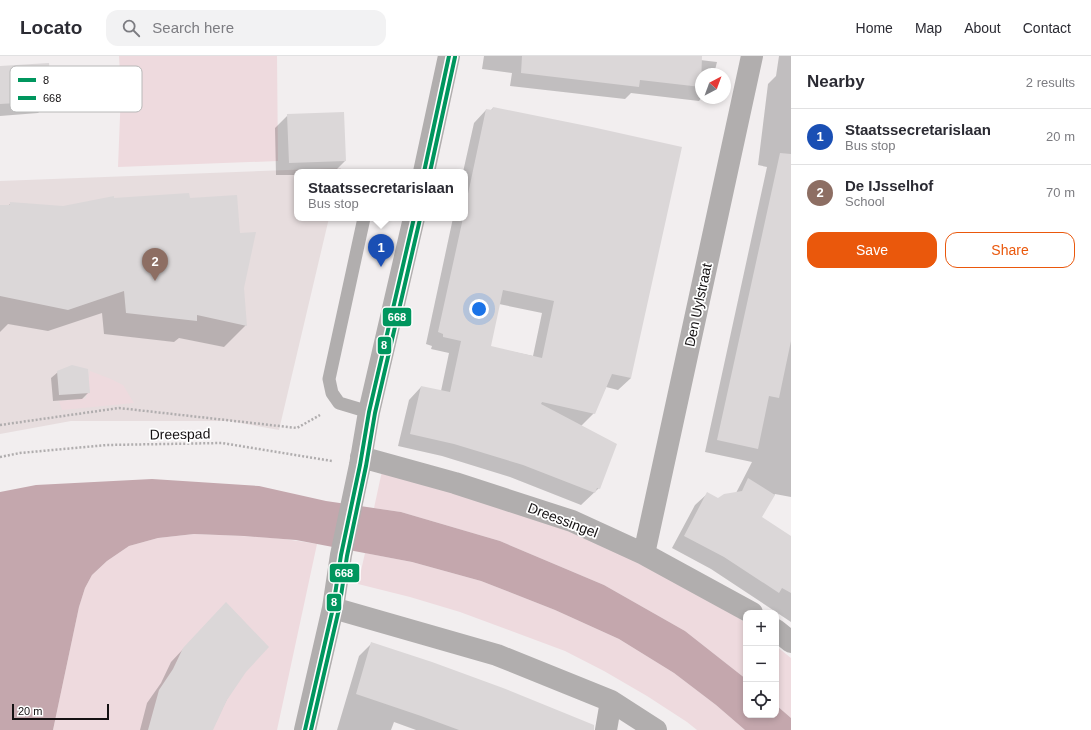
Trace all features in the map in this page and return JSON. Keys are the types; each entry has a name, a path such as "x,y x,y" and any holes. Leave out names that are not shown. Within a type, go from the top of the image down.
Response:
{"street":[{"path":"425,169 449,56"},
{"name":"Den Uylstraat","path":"644,554 752,56"},
{"path":"305,730 332,608 341,555 361,461 369,412 413,221"},
{"name":"Dreessingel","path":"361,461 455,483 572,521 644,554 747,610"},
{"path":"332,608 497,655 611,701 656,730"},
{"path":"779,632 791,642"},
{"path":"606,730 611,701"}],"lane":[{"path":"363,221 329,379 332,393 339,403 369,412"}],"path":[{"path":"0,425 119,408 297,428 339,403"},
{"name":"Dreespad","path":"0,457 20,453 107,446 222,444 361,461"}],"shaded area":[{"path":"119,56 277,56 278,161 118,167 120,112 142,112 142,66 120,66"},
{"path":"341,168 341,169 315,169"},
{"path":"294,170 294,221 328,221 279,430 229,421 71,421 0,434 0,181"},
{"path":"90,371 123,385 134,403 62,410 59,401 86,398"},
{"path":"382,471 441,487 612,546 708,598 743,621 743,677 685,631 604,585 500,541 401,512 374,508"},
{"path":"152,479 259,486 326,501 401,512 500,541 604,585 685,631 743,677 743,718 779,718 779,708 791,718 791,730 745,730 716,705 674,673 619,639 555,610 481,581 412,562 296,540 194,534 158,538 129,546 107,561 92,575 85,588 79,607 53,730 0,730 0,492 36,485"},
{"path":"194,534 271,538 317,544 277,730 53,730 79,607 85,588 92,575 107,561 129,546 158,538"},
{"path":"365,553 412,562 481,581 555,610 619,639 674,673 716,705 745,730 697,730 647,696 604,671 565,651 460,612 410,597 358,584"},
{"path":"779,648 791,658 791,718 779,708"}],"building":[{"path":"522,56 702,56 702,68 695,68 695,86 640,80 639,87 521,73"},
{"path":"49,63 49,66 10,66 10,103 0,104 0,66"},
{"path":"493,107 682,147 631,378 612,374 595,414 542,402 541,404 617,444 600,489 597,488 595,493 523,465 454,444 410,434 421,386 450,392 461,341 443,337 443,334 438,332 462,221 468,221 468,194 486,109 492,110","holes":["503,290 554,301 542,358 491,346"]},
{"path":"344,112 346,161 289,163 287,114"},
{"path":"780,153 791,154 791,341 779,398 769,396 758,449 717,440"},
{"path":"189,193 190,198 237,195 240,233 256,232 244,288 247,326 197,315 197,321 126,313 124,291 68,310 0,296 0,205 10,205 10,202 63,206 114,196 114,198"},
{"path":"72,365 88,369 90,393 59,395 57,371"},
{"path":"748,478 775,495 762,517 791,536 791,593 782,588 779,593 724,557 684,536 707,492 718,498 724,494 742,491"},
{"path":"226,602 269,647 246,672 227,700 213,730 148,730 159,690 173,669 183,648"},
{"path":"371,642 503,688 594,725 594,730 459,730 356,694"}],"transit line":[{"name":"8","path":"425,169 449,56"},
{"name":"668","path":"431,169 455,57"},
{"name":"8","path":"305,730 333,608 341,555 360,465 369,412 413,221"},
{"name":"668","path":"311,730 339,609 347,556 366,466 375,413 420,221"}],"place":[{"name":"Staatssecretarislaan","path":"381,267"},
{"name":"De IJsselhof","path":"155,281"}]}
